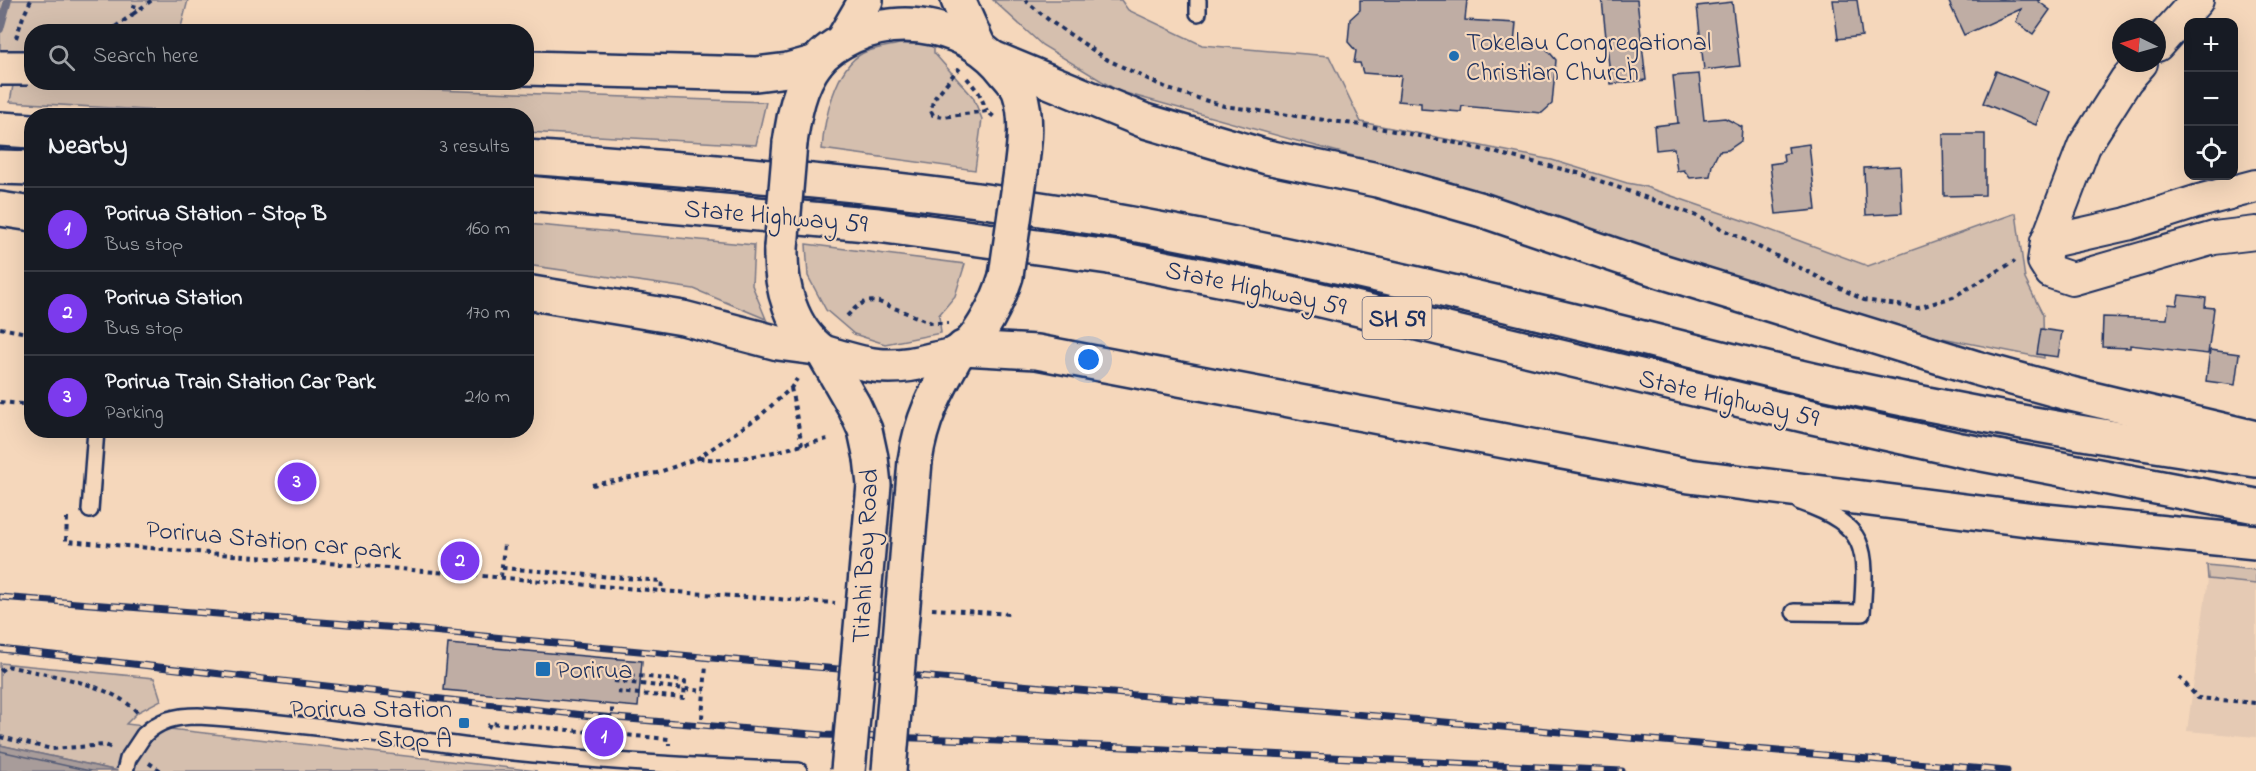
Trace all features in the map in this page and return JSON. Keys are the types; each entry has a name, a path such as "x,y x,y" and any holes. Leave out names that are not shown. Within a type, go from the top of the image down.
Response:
{"main road":[{"path":"842,41 866,0"},
{"name":"Titahi Bay Road","path":"889,771 918,437 931,399 959,340 991,314 999,297 1006,276 1025,130 1020,92 977,58 958,0"},
{"path":"534,68 756,74 788,70 817,62 842,41 869,29 890,24 916,24 939,29 977,58 1145,121 1268,157 1377,180 1482,210 1661,271 1976,368 2071,394 2256,438"},
{"name":"Titahi Bay Road","path":"817,62 799,97 790,143 780,269 783,289 801,328 820,350 854,406 865,430 871,458 874,485 848,771"},
{"name":"State Highway 59","path":"534,158 714,171 902,189 1061,212 1215,240 1373,274 1810,379 2166,448 2256,460"},
{"path":"0,167 24,168"},
{"name":"State Highway 59","path":"534,194 878,225 1109,257 1300,295 1960,450 2256,506"},
{"path":"0,208 24,212"},
{"path":"534,293 683,318 777,343 820,350 854,362 888,368 905,367 959,340 990,348 1037,352 1689,476 2035,520 2256,542"}],"street":[{"path":"2166,35 2197,0"},
{"path":"2133,72 2084,146 2047,242 2044,261 2051,272 2072,279 2214,238 2256,233"},
{"path":"2047,242 2127,224 2256,186"}],"lane":[{"path":"90,510 95,438"},
{"path":"1689,476 1789,499 1828,513 1850,529 1862,547 1865,570 1862,613 1794,612"},
{"path":"125,771 128,759 153,726 181,716 358,731 489,749 598,759 695,767 800,771"}],"path":[{"path":"132,15 136,0"},
{"path":"119,24 152,0"},
{"path":"1025,0 1050,21 1108,60 1171,90 1224,106 1368,126 1445,141 1578,173 1696,216 1864,300 1918,308 1953,297 2047,242"},
{"path":"977,58 933,100 930,111 937,117 987,111"},
{"path":"966,78 979,93 987,111 998,123"},
{"path":"847,316 858,305 872,301 879,302 940,324 959,340"},
{"path":"0,328 24,332"},
{"path":"592,485 657,473 698,458 760,416 791,388 797,378"},
{"path":"791,388 802,445"},
{"path":"0,402 24,404"},
{"path":"698,458 717,461 765,454 828,439"},
{"name":"Porirua Station car park","path":"68,518 66,541 501,577"},
{"path":"504,544 501,577 836,603"},
{"path":"502,568 662,582 661,591"},
{"path":"928,609 1010,614"},
{"path":"702,718 706,665"},
{"path":"0,671 7,666 83,684 113,696 139,715"},
{"path":"617,692 684,698 685,689 685,681 619,674"},
{"path":"2179,677 2198,698 2256,703"},
{"path":"614,681 704,691"},
{"path":"612,705 612,713"},
{"path":"489,728 490,723 615,733 669,739 669,746"},
{"path":"0,737 52,749 105,745 114,748"},
{"path":"142,760 151,763 161,771"}],"shaded area":[{"path":"0,0 188,0 182,24 24,24 24,51 0,51"},
{"path":"993,0 1121,0 1128,10 1202,45 1329,56 1361,122 1552,160 1643,186 1868,266 2016,213 2025,279 2043,315 2044,358 1912,332 1659,253 1448,181 1118,91 1042,45"},
{"path":"899,44 922,44 934,47 934,53 973,97 982,119 975,170 822,149 828,110 845,70 863,53"},
{"path":"15,74 24,78 24,90 433,90 766,102 756,145 534,132 534,108 111,108 10,102"},
{"path":"534,225 754,245 752,285 766,319 694,289 534,266"},
{"path":"806,244 965,264 955,296 939,315 941,333 885,344 854,334 826,310 808,276"},
{"path":"2207,565 2256,570 2256,584 2208,579"},
{"path":"2208,579 2256,584 2256,737 2187,731"},
{"path":"0,663 154,678 161,700 138,712 126,724 537,771 118,771 0,745"}],"water":[{"path":"0,745 118,771 0,771"}],"building":[{"name":"Tokelau Congregational Christian Church","path":"1360,0 1467,0 1465,20 1516,23 1514,44 1545,47 1556,60 1552,104 1542,113 1462,106 1461,112 1421,109 1421,103 1398,101 1401,76 1363,73 1360,63 1354,63 1356,51 1348,42 1350,19 1360,10"},
{"path":"1602,0 1637,0 1646,80 1611,84"},
{"path":"1833,0 1857,0 1862,36 1838,39"},
{"path":"1948,0 2040,0 2038,1 2050,10 2033,34 2016,22 2021,9 1964,35"},
{"path":"1732,2 1740,66 1704,70 1697,6"},
{"path":"1996,71 2049,92 2036,125 1983,103"},
{"path":"1699,74 1704,120 1725,118 1742,127 1741,141 1728,150 1719,151 1712,165 1710,176 1690,178 1684,170 1677,171 1674,148 1656,150 1654,126 1678,123 1673,76"},
{"path":"1943,134 1985,134 1985,195 1944,196"},
{"path":"1809,144 1816,210 1776,214 1770,164 1784,162 1783,154 1789,153 1788,147"},
{"path":"1900,166 1902,213 1866,215 1864,168"},
{"path":"2179,295 2206,298 2205,307 2214,308 2208,354 2130,345 2130,348 2102,347 2103,317 2167,319 2169,304 2177,305"},
{"path":"2041,329 2062,332 2058,357 2037,354"},
{"path":"2210,350 2239,354 2235,385 2206,381"},
{"name":"Porirua","path":"448,644 642,661 638,707 444,690"}],"waterway":[{"path":"0,29 8,0"}],"railway":[{"path":"0,597 411,629 712,658 2007,771"},
{"path":"0,649 592,716 824,735 976,740 1622,771"}],"place":[{"name":"Tokelau Congregational Christian Church","path":"1454,56"},
{"name":"Porirua Train Station Car Park","path":"297,482"},
{"name":"Porirua Station","path":"460,561"},
{"name":"Porirua","path":"543,669"},
{"name":"Porirua Station - Stop A","path":"464,723"},
{"name":"Porirua Station - Stop B","path":"604,737"}]}
